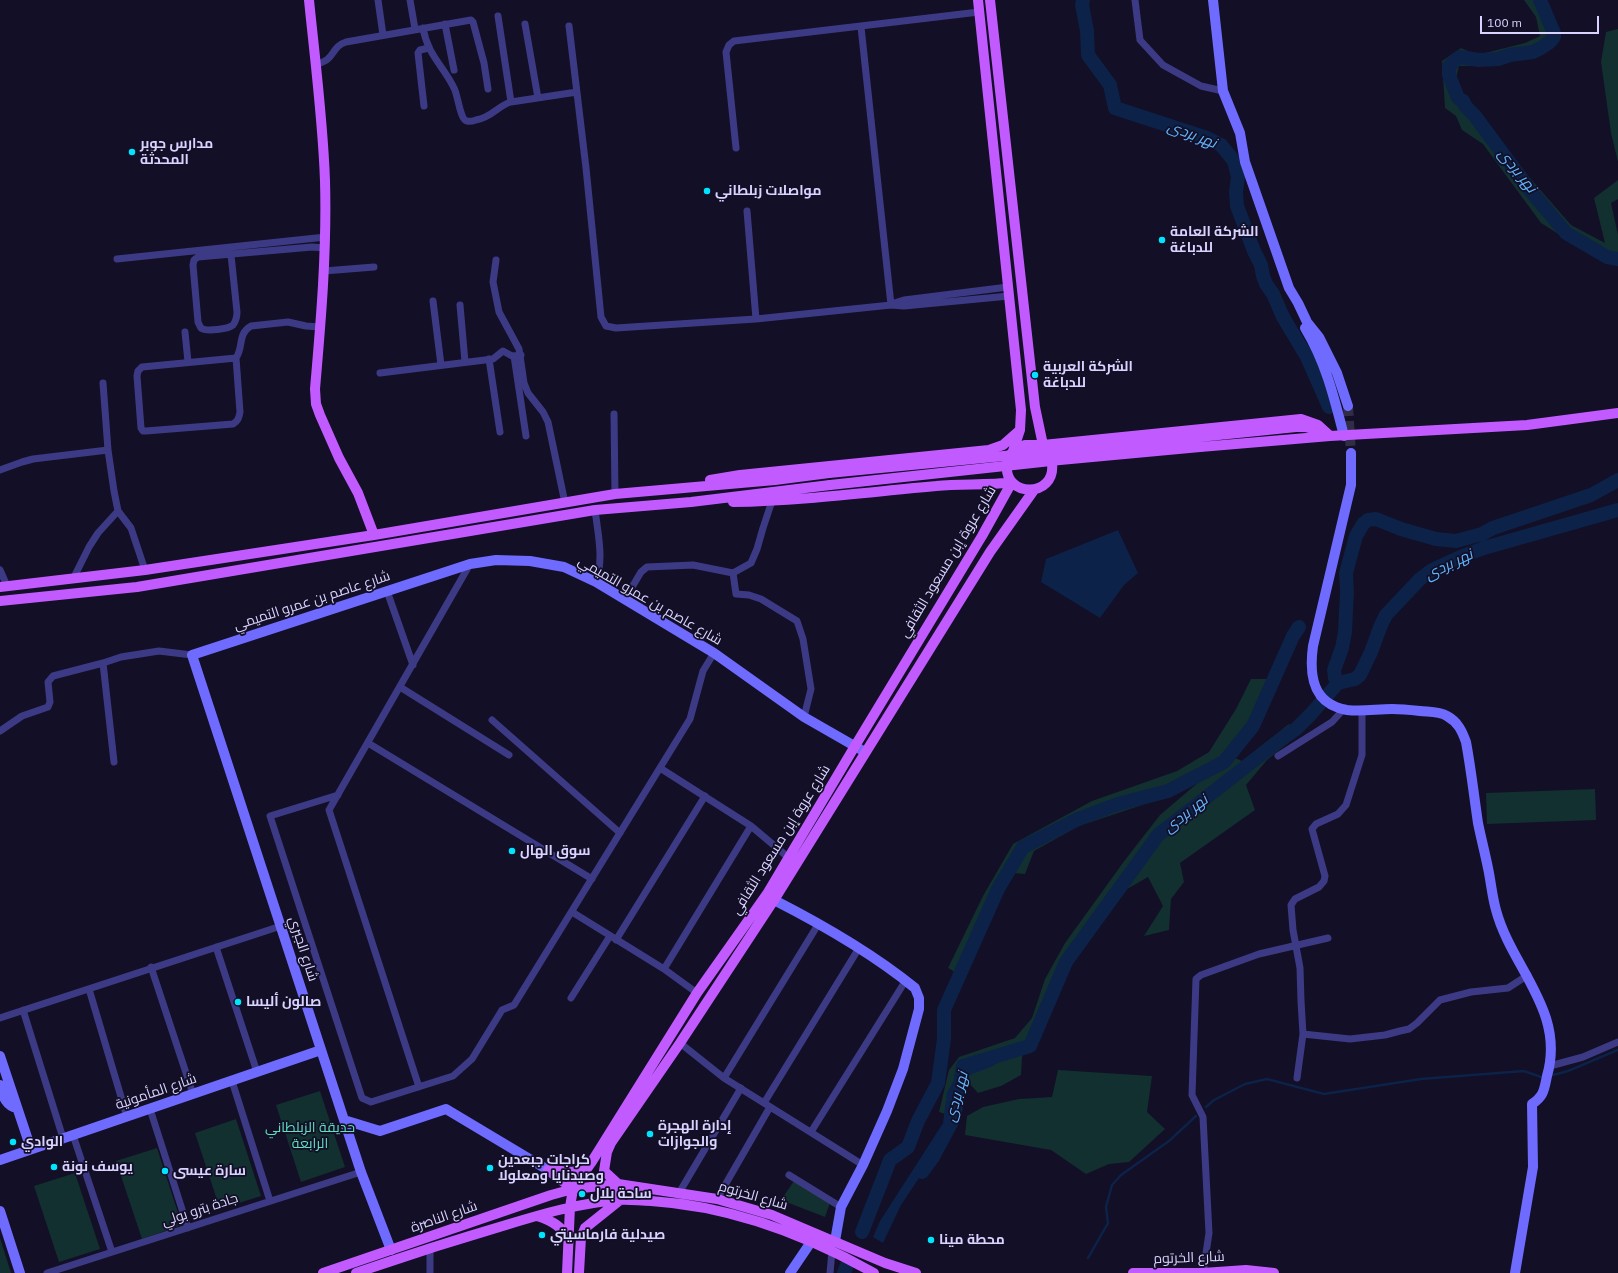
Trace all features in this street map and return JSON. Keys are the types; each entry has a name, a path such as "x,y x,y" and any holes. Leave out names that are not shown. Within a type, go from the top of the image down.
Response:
{"main road":[{"path":"309,0 324,154 326,237 315,389 316,404 339,458 358,493 374,535"},
{"path":"978,0 1021,410 1020,430 1013,451 1010,455 1007,472 1012,482 1022,489 1034,490 1048,481 1052,471 1051,460 1043,445 1035,406 990,0"},
{"path":"0,601 137,587 595,510 691,502 1060,460 1200,442 1296,427 1314,429 1330,436 1344,436 1527,425 1618,414"},
{"path":"1013,451 1025,444 1043,445 1301,419 1318,425 1330,436"},
{"path":"665,491 689,484 740,475 989,450 1003,445 1020,430"},
{"path":"4,587 145,570 374,535 615,494 665,491 829,473 1200,442"},
{"path":"691,502 772,501 940,485 1012,482"},
{"name":"شارع عروة إبن مسعود الثقافي","path":"567,1273 570,1208 573,1189 591,1163 697,993 767,894 982,536 1012,482"},
{"path":"981,484 993,491 1000,504"},
{"name":"شارع عروة إبن مسعود الثقافي","path":"618,1184 604,1171 607,1152 611,1142 680,1042 774,900 990,552 1034,490"},
{"path":"548,1170 573,1172 591,1163"},
{"path":"548,1170 573,1189"},
{"path":"581,1237 585,1228 592,1221 620,1200 618,1184"},
{"name":"شارع الخرتوم","path":"573,1189 618,1184 717,1199 772,1215 884,1263 916,1273"},
{"name":"شارع الناصرة","path":"323,1273 551,1195 573,1189"},
{"name":"شارع الناصرة","path":"356,1273 430,1247 536,1216 595,1202 620,1200 677,1203 714,1208 766,1224 811,1242 874,1273"},
{"path":"536,1216 558,1225 569,1237"},
{"path":"569,1237 572,1230 577,1228 580,1231 579,1273"},
{"name":"شارع الخرتوم","path":"1133,1273 1203,1273 1248,1271 1274,1273"}],"street":[{"path":"378,0 383,35"},
{"path":"410,0 415,29"},
{"path":"1135,0 1140,40 1163,65 1201,86 1223,91"},
{"path":"1213,0 1223,91 1240,134 1245,162 1289,288 1307,322 1319,337 1337,373 1348,406"},
{"path":"736,148 726,56 727,49 731,43 737,40 862,27 979,12"},
{"path":"498,16 511,102"},
{"path":"315,64 325,62 342,43 468,20 473,22 484,63 488,89"},
{"path":"445,24 454,70"},
{"path":"525,24 538,98"},
{"path":"569,26 601,317 606,326 616,328 756,318 891,304 904,300 1008,291"},
{"path":"862,27 891,304"},
{"path":"424,28 429,48 454,86 462,117 465,121 469,122 485,118 511,102 577,92"},
{"path":"424,106 418,53 420,50 429,48"},
{"path":"1252,179 1262,230 1284,293 1314,342 1329,379 1344,436"},
{"path":"747,211 756,318"},
{"path":"117,259 326,237"},
{"path":"231,255 237,318 233,325 228,328 205,330 200,328 198,322 193,265 194,260 198,257 312,247 325,248"},
{"path":"496,260 493,282 496,305 502,320 518,345 517,356 526,436"},
{"path":"324,271 374,268"},
{"path":"433,300 441,365"},
{"path":"460,305 465,362"},
{"path":"236,358 147,365 142,367 138,370 137,376 141,428 146,432 236,422 239,419 240,412 236,358 239,354 242,335 246,329 251,326 288,322 320,327"},
{"path":"185,332 188,362"},
{"path":"380,373 489,360 495,358 503,351 517,356"},
{"path":"517,356 526,388 531,398 548,422 565,503"},
{"path":"489,360 500,432"},
{"path":"103,383 108,450 118,511 131,528 145,570"},
{"path":"614,414 615,494"},
{"path":"0,470 34,459 108,450"},
{"path":"1351,453 1351,484 1312,646 1311,661 1313,685 1321,698 1342,709 1393,709 1437,712 1446,715 1461,729 1467,748 1479,825 1496,909 1507,941 1528,975 1539,997 1547,1021 1551,1048 1550,1066 1540,1099 1532,1104 1533,1167 1515,1273"},
{"path":"625,599 641,572 648,568 692,565 733,574 751,563 757,550 772,501"},
{"path":"595,510 600,553 599,573 596,582"},
{"path":"73,579 89,547 98,533 118,511"},
{"name":"شارع عاصم بن عمرو التميمي","path":"192,655 470,564 496,560 530,561 564,567 596,582 714,653 804,717 865,752"},
{"path":"419,1087 329,810 470,564"},
{"path":"0,570 4,587"},
{"path":"733,574 736,594 749,595 761,599 797,621 803,638 811,689 804,717"},
{"path":"387,591 413,664"},
{"path":"0,731 22,716 48,707 50,702 48,682 53,676 121,657 158,652 192,655"},
{"path":"338,795 270,816 362,1098 371,1102 453,1076 472,1059 502,1010 514,1005 690,718 703,671 714,653"},
{"name":"شارع الجبري","path":"192,655 361,1172 392,1250"},
{"path":"103,663 114,762"},
{"path":"400,687 509,755"},
{"path":"1278,756 1332,722 1342,711 1342,709"},
{"path":"1297,1078 1304,1034 1300,968 1291,914 1291,905 1295,900 1319,887 1324,881 1325,876 1312,830 1316,824 1338,814 1346,805 1362,755 1362,710"},
{"path":"492,720 620,833"},
{"path":"368,743 592,879"},
{"path":"660,768 751,826 789,858"},
{"path":"571,998 613,938 704,796"},
{"path":"664,970 751,826"},
{"path":"774,900 819,923 859,948 906,980 918,993 918,1008 903,1069 863,1165 841,1207 835,1241"},
{"path":"572,912 664,970 697,993"},
{"path":"724,1078 819,923"},
{"path":"0,1018 280,926"},
{"path":"1203,1273 1209,1233 1203,1117 1192,1095 1195,983 1201,975 1259,954 1328,938"},
{"path":"216,947 257,1072"},
{"path":"717,1199 767,1105 859,948"},
{"path":"151,968 193,1094"},
{"path":"1304,1034 1350,1039 1385,1035 1409,1029 1440,1000 1471,992 1508,988 1528,975"},
{"path":"810,1132 906,980"},
{"path":"89,989 127,1117"},
{"path":"23,1010 63,1138"},
{"path":"680,1042 724,1078 863,1165"},
{"path":"1550,1066 1583,1057 1618,1042"},
{"name":"شارع المأمونية","path":"0,1160 321,1050"},
{"path":"0,1056 31,1149"},
{"path":"232,1081 270,1201"},
{"path":"0,1085 7,1102 17,1108"},
{"path":"679,1193 741,1088"},
{"path":"150,1108 188,1228"},
{"path":"344,1120 380,1131 446,1109 548,1170"},
{"path":"73,1135 112,1252"},
{"name":"جادة بترو بولي","path":"47,1273 361,1172"},
{"path":"789,1176 841,1207"},
{"path":"0,1211 20,1273"},
{"path":"790,1273 811,1242"},
{"path":"430,1247 430,1273"},
{"path":"830,1273 832,1251"}],"green space":[{"path":"1524,0 1543,0 1557,31 1553,44 1531,57 1477,66 1459,66 1456,78 1469,106 1505,146 1529,177 1571,225 1605,243 1594,198 1618,180 1618,199 1611,203 1618,235 1618,263 1582,249 1541,223 1483,144 1462,130 1456,116 1445,108 1442,61 1461,48 1477,55 1525,43 1540,36 1536,17"},
{"path":"1618,29 1618,162 1611,133 1601,62 1606,32"},
{"path":"1251,679 1267,679 1251,719 1226,754 1242,761 1289,724 1299,734 1267,760 1246,785 1255,810 1180,863 1184,882 1171,899 1169,930 1144,936 1163,906 1148,877 1122,892 1105,919 1075,956 1059,993 1031,1037 1022,1057 1021,1075 1001,1086 978,1093 968,1082 949,1115 939,1112 949,1070 959,1057 1015,1038 1032,1018 1045,979 1065,943 1125,860 1160,815 1200,781 1169,796 1079,826 1034,851 1025,874 1014,873 1001,894 965,978 948,968 983,896 1013,844 1092,801 1177,771 1209,752 1236,709"},
{"path":"1595,789 1596,820 1487,824 1486,793"},
{"path":"1058,1070 1152,1076 1147,1112 1165,1129 1129,1162 1109,1164 1086,1174 1051,1150 965,1135 967,1116 983,1107 1019,1099 1052,1097"},
{"name":"حديقة الزبلطاني الرابعة","path":"320,1091 345,1167 301,1182 276,1105"},
{"path":"236,1119 261,1196 220,1209 195,1133"},
{"path":"157,1148 182,1225 142,1239 116,1161"},
{"path":"75,1173 100,1249 59,1262 34,1186"},
{"path":"794,1181 830,1203 825,1217 781,1200"},
{"path":"0,1238 11,1273 0,1273"}],"water":[{"path":"1118,530 1138,573 1124,585 1100,618 1041,582 1046,559"},
{"path":"1017,1050 993,1066 961,1080 954,1118 933,1157 901,1205 883,1243 873,1237 880,1221 943,1123 947,1092 963,1066"}],"waterway":[{"name":"نهر بردى","path":"1083,0 1082,5 1087,31 1088,55 1110,85 1115,108 1207,138 1221,145 1234,161 1238,177 1236,192 1237,206 1254,251 1261,265 1266,284 1273,294 1283,317 1307,357 1329,407"},
{"name":"نهر بردى","path":"1540,0 1554,33 1554,37 1550,42 1533,52 1510,55 1498,59 1479,60 1460,57 1449,67 1449,75 1458,98 1463,101 1466,107 1475,116 1529,189 1566,233 1607,257 1618,259"},
{"path":"1338,683 1335,678 1334,670 1342,648 1345,632 1347,592 1346,573 1356,536 1363,524 1368,520 1376,519 1401,529 1436,539 1456,541 1482,534 1493,528 1591,495 1618,480"},
{"name":"نهر بردى","path":"922,1172 933,1157 954,1118 963,1066 1030,1046 1066,962 1158,835 1296,729 1338,683 1355,679 1360,675 1386,615 1420,579 1432,570 1484,548 1618,510"},
{"name":"نهر بردى","path":"862,1232 890,1160 908,1147 918,1121 938,1083 944,1039 944,1010 998,889 1023,847 1078,819 1118,804 1168,791 1224,762 1253,726 1293,636 1299,627"},
{"path":"1553,1075 1568,1071 1618,1050"},
{"path":"1206,1107 1214,1100 1245,1084 1267,1079 1324,1094 1421,1079 1524,1071 1541,1077"},
{"path":"1088,1258 1108,1223 1106,1207 1112,1185 1121,1175 1169,1141 1196,1116"},
{"name":"نهر بردى","path":"844,1273 847,1265"}],"tunnel":[{"path":"1348,406 1351,453"}],"place":[{"name":"مدارس جوبر المحدثة","path":"132,152"},
{"name":"مواصلات زبلطاني","path":"707,191"},
{"name":"الشركة العامة للدباغة","path":"1162,240"},
{"name":"الشركة العربية للدباغة","path":"1035,375"},
{"name":"سوق الهال","path":"512,851"},
{"name":"صالون أليسا","path":"238,1002"},
{"name":"إدارة الهجرة والجوازات","path":"650,1134"},
{"name":"الوادي","path":"13,1142"},
{"name":"يوسف نونة","path":"54,1167"},
{"name":"كراجات جبعدين وصيدنايا ومعلولا","path":"490,1168"},
{"name":"سارة عيسى","path":"165,1171"},
{"name":"ساحة بلال","path":"582,1194"},
{"name":"صيدلية فارماسيتي","path":"542,1235"},
{"name":"محطة مينا","path":"931,1240"}]}
